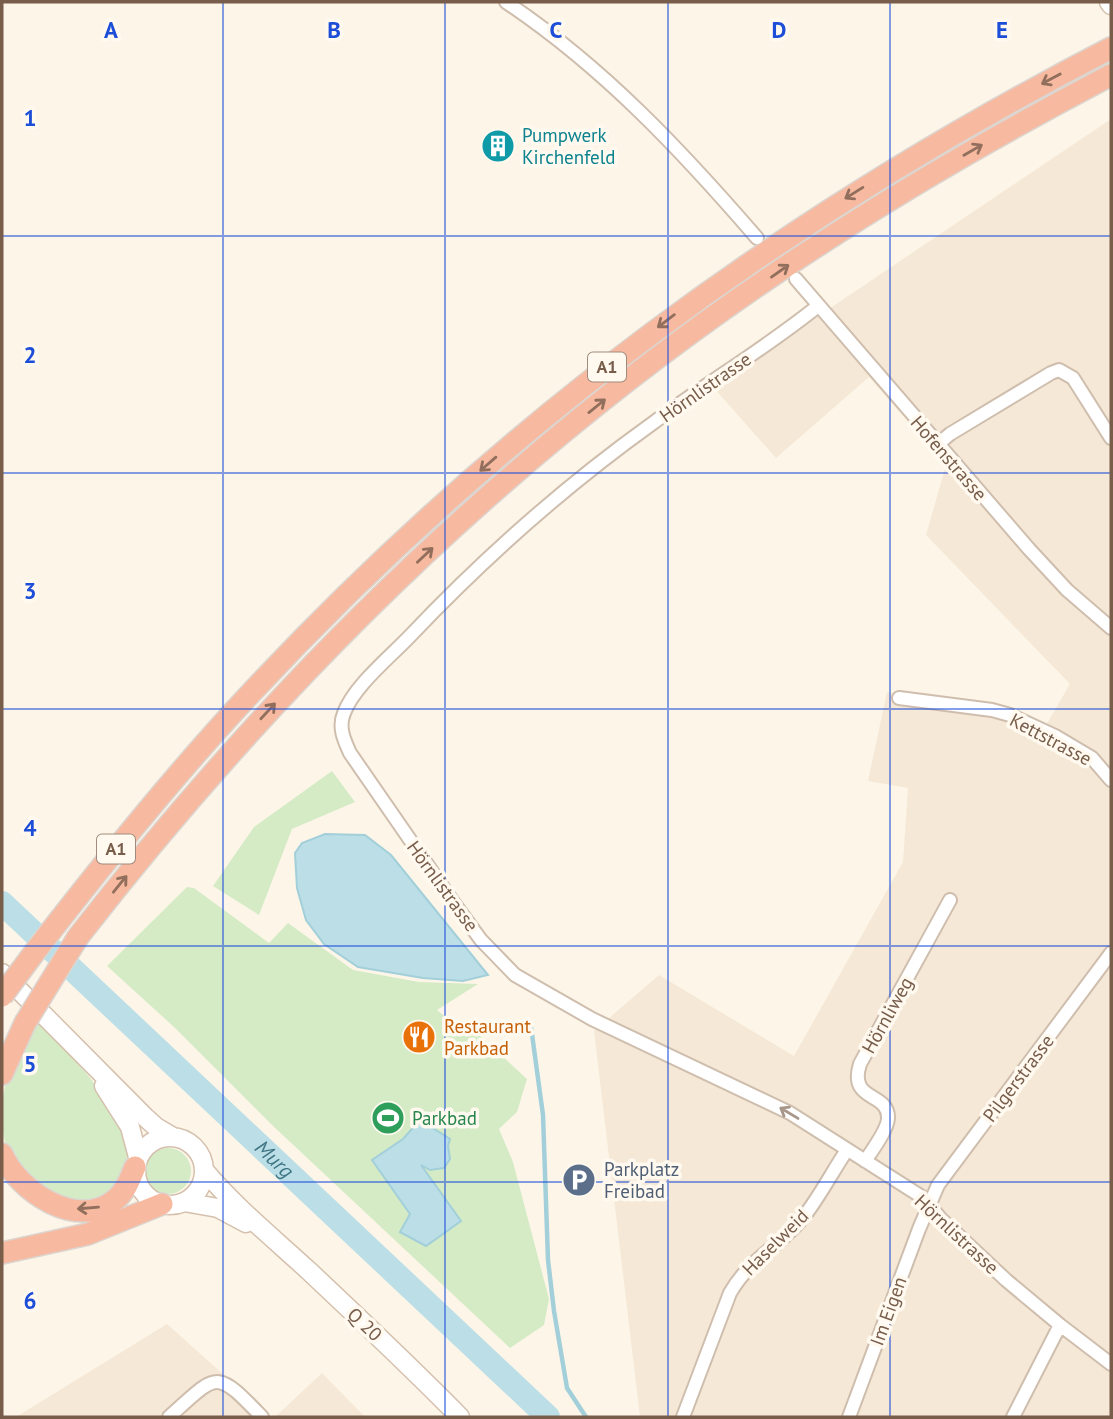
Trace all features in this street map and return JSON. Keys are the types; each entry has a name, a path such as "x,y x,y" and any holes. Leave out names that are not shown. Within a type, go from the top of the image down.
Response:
{"highway":[{"name":"A1","path":"2,996 147,811 251,693 401,542 536,424 680,311 794,231 933,145 1111,48"},
{"name":"A1","path":"2,1039 22,1019 78,937 178,813 290,687 417,561 552,442 667,351 808,251 962,156 1111,75"},
{"name":"A1","path":"2,985 37,949"},
{"name":"A1","path":"2,1074 22,1019"},
{"path":"2,1154 17,1178 34,1194 56,1205 79,1209 96,1208 114,1201 124,1190 137,1162"},
{"path":"2,1253 88,1234 162,1204"}],"main road":[{"name":"Q 20","path":"2,973 151,1123 173,1137 185,1140 196,1149 204,1170 215,1184 378,1336 460,1417"},
{"name":"Q 20","path":"89,1063 130,1128 137,1162 136,1177 141,1190 147,1196 162,1204 176,1205 184,1202 218,1208 266,1234"},
{"path":"137,1162 153,1141 173,1137"},
{"path":"184,1202 199,1188 204,1170"}],"street":[{"path":"506,2 567,45 623,94 674,144 757,237"},
{"name":"Hofenstrasse","path":"796,279 1067,590 1111,628"},
{"name":"Hörnlistrasse","path":"818,306 594,467 525,526 443,602 365,683 344,712 341,723 343,738 350,753 453,902 481,940 516,975 592,1019 769,1102 922,1197 977,1254 1060,1325 1111,1364"},
{"path":"938,444 1059,370 1073,378 1111,438"},
{"name":"Kettstrasse","path":"900,698 992,710 1010,715 1055,736 1092,758 1111,780"},
{"name":"Hörnliweg","path":"865,1161 886,1126 888,1117 886,1109 858,1085 856,1076 859,1064 950,900"},
{"name":"Pilgerstrasse","path":"928,1205 938,1185 1111,953"},
{"name":"Haselweid","path":"683,1417 739,1276 802,1219 847,1150"},
{"name":"Im Eigen","path":"849,1417 928,1205"},
{"path":"1013,1417 1060,1325"},
{"path":"169,1417 211,1382 233,1387 262,1417"}],"shaded area":[{"path":"1111,119 1111,1417 640,1417 594,1031 659,975 794,1056 903,862 908,788 868,781 887,692 1016,713 1045,727 1070,684 926,535 946,465 869,377 776,458 713,387"},
{"path":"167,1324 271,1417 16,1417"},
{"path":"322,1373 365,1417 275,1417"}],"green space":[{"path":"332,771 355,802 292,829 259,915 213,886 254,827"},
{"name":"Parkbad","path":"187,887 194,888 269,943 288,923 353,970 419,982 478,984 437,1010 467,1035 474,1030 527,1079 517,1112 499,1129 513,1162 549,1299 544,1325 510,1348 107,966"},
{"path":"39,1022 107,1100 125,1135 129,1156 121,1178 93,1200 70,1200 48,1191 16,1164 3,1134 3,1096 7,1078"},
{"path":"168,1148 184,1155 191,1171 184,1187 168,1194 152,1187 145,1171 152,1155"}],"water":[{"path":"325,834 365,835 391,855 488,975 463,981 423,978 358,967 324,944 306,920 297,888 295,853 302,843"},
{"path":"420,1120 450,1139 450,1159 444,1168 430,1170 421,1165 461,1221 426,1246 400,1232 410,1214 372,1160 403,1139"}],"waterway":[{"name":"Murg","path":"2,903 548,1417"},
{"path":"531,1027 543,1115 548,1260 554,1311 567,1388 586,1417"}],"place":[{"name":"Pumpwerk Kirchenfeld","path":"498,146"},
{"name":"Restaurant Parkbad","path":"419,1037"},
{"name":"Parkbad","path":"388,1118"},
{"name":"Parkplatz Freibad","path":"579,1180"}]}
